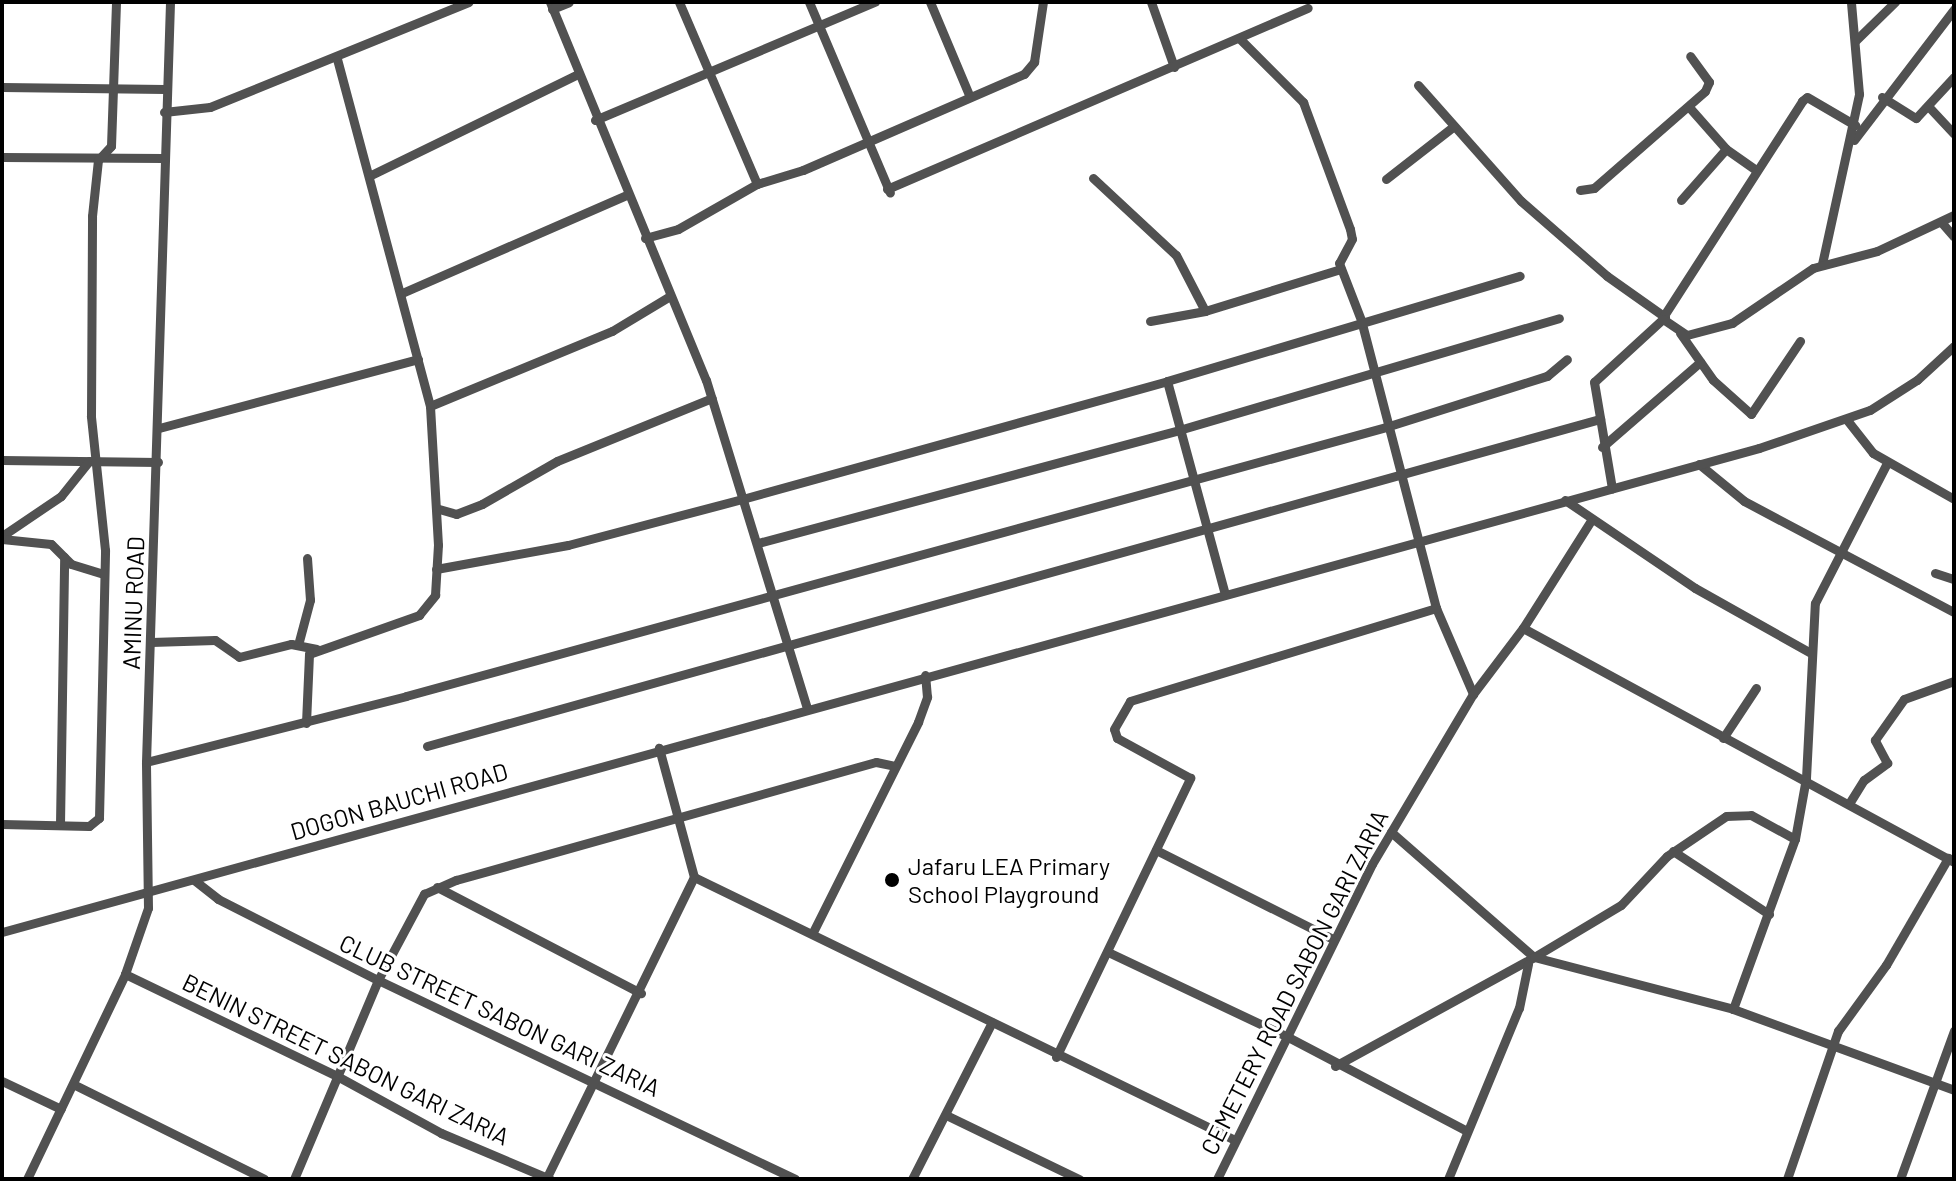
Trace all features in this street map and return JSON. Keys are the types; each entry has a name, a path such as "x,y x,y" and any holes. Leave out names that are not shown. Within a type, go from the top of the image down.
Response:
{"street":[{"path":"2,824 89,826 99,818 104,574 100,479 91,461 91,268 98,160 111,146 116,2"},
{"name":"AMINU ROAD","path":"27,1179 75,1085 125,974 148,908 146,762 159,428 164,112 170,2"},
{"path":"164,112 210,107 469,2"},
{"path":"569,2 551,6 576,75 712,398 746,498 806,706"},
{"path":"679,2 757,184"},
{"path":"809,2 889,191 1308,8"},
{"path":"595,120 875,2"},
{"path":"930,2 970,97"},
{"path":"645,238 716,212 757,184 868,142 1030,69 1043,2"},
{"path":"1151,2 1174,67"},
{"path":"1822,264 1852,143 1859,94 1853,55 1859,51 1851,2"},
{"path":"1855,41 1895,2"},
{"path":"1852,143 1882,97 1954,9"},
{"path":"1239,38 1293,88 1310,117 1350,229 1349,246 1339,258 1341,269 1361,320 1386,427 1436,608 1473,694"},
{"path":"1580,190 1594,188 1689,107 1710,85 1690,56"},
{"path":"306,723 305,662 317,649 419,615 435,595 439,509 430,406 371,175 337,58"},
{"path":"371,175 576,75"},
{"path":"1882,97 1916,118 1954,77"},
{"path":"1418,85 1560,237 1680,333 1700,362 1751,414 1800,341"},
{"path":"2,87 165,89"},
{"path":"1612,488 1602,447 1594,382 1663,318 1756,170 1807,97 1855,125"},
{"path":"1928,106 1954,134"},
{"path":"1689,107 1726,149 1756,170"},
{"path":"1386,179 1454,126"},
{"path":"1681,200 1726,149"},
{"path":"2,157 98,160 163,158"},
{"path":"1093,178 1176,255 1205,311"},
{"path":"402,293 626,195"},
{"path":"1680,333 1732,323 1822,264 1877,251 1954,215"},
{"path":"1942,223 1954,237"},
{"path":"1150,321 1205,311 1341,269"},
{"path":"436,569 568,545 746,498 1167,381 1361,320 1520,276"},
{"path":"430,406 612,331 670,296"},
{"path":"758,543 1179,430 1559,318"},
{"name":"DOGON BAUCHI ROAD","path":"2,932 806,706 1417,543 1847,420 1894,397 1954,346"},
{"path":"159,428 418,359"},
{"path":"146,762 306,723 1386,427 1547,376 1567,359"},
{"path":"1602,447 1700,362"},
{"path":"1167,381 1225,594"},
{"path":"439,509 456,514 482,504 557,461 712,398"},
{"path":"427,746 1207,532 1600,419"},
{"path":"1847,420 1887,463 1954,499"},
{"path":"2,460 158,462"},
{"path":"2,538 61,496 91,461"},
{"path":"1733,1009 1795,839 1806,778 1809,652 1815,603 1887,463"},
{"path":"1699,464 1737,497 1838,554 1954,612"},
{"path":"1565,500 1590,522 1753,624 1809,652"},
{"name":"CEMETERY ROAD SABON GARI ZARIA","path":"1217,1179 1333,939 1391,832 1473,694 1523,628 1590,522"},
{"path":"2,538 46,543 67,562 104,574"},
{"path":"298,645 310,600 307,558"},
{"path":"60,824 67,562"},
{"path":"1935,573 1954,579"},
{"path":"1056,1057 1190,778 1117,738 1114,729 1130,701 1436,608"},
{"path":"1523,628 1723,738 1806,778 1951,860 1886,965 1838,1031 1787,1179"},
{"path":"151,642 215,640 239,657 298,645 317,649"},
{"path":"813,932 927,697 925,675"},
{"path":"1850,802 1864,780 1887,763 1875,740 1904,699 1954,681"},
{"path":"1723,738 1756,688"},
{"path":"548,1178 641,993 694,877 681,815 659,748"},
{"path":"294,1179 378,980 424,894 437,887 681,815 876,762 895,766"},
{"path":"1335,1066 1531,961 1621,905 1673,851 1735,813 1751,815 1795,839"},
{"path":"1391,832 1531,961 1733,1009 1833,1049 1954,1090"},
{"path":"1156,850 1333,939"},
{"path":"1673,851 1769,914"},
{"path":"694,877 813,932 1056,1057 1235,1140"},
{"name":"CLUB STREET SABON GARI ZARIA","path":"194,880 218,899 378,980 795,1179"},
{"path":"437,887 641,993"},
{"path":"1108,952 1288,1037 1335,1066 1465,1130"},
{"path":"1448,1179 1465,1130 1519,1008 1531,961"},
{"name":"BENIN STREET SABON GARI ZARIA","path":"125,974 337,1076 441,1133 548,1178"},
{"path":"912,1179 992,1022"},
{"path":"1900,1179 1954,1031"},
{"path":"2,1081 61,1109"},
{"path":"75,1085 264,1179"},
{"path":"946,1115 1079,1179"}],"place":[{"name":"Jafaru LEA Primary School Playground","path":"892,880"}]}
